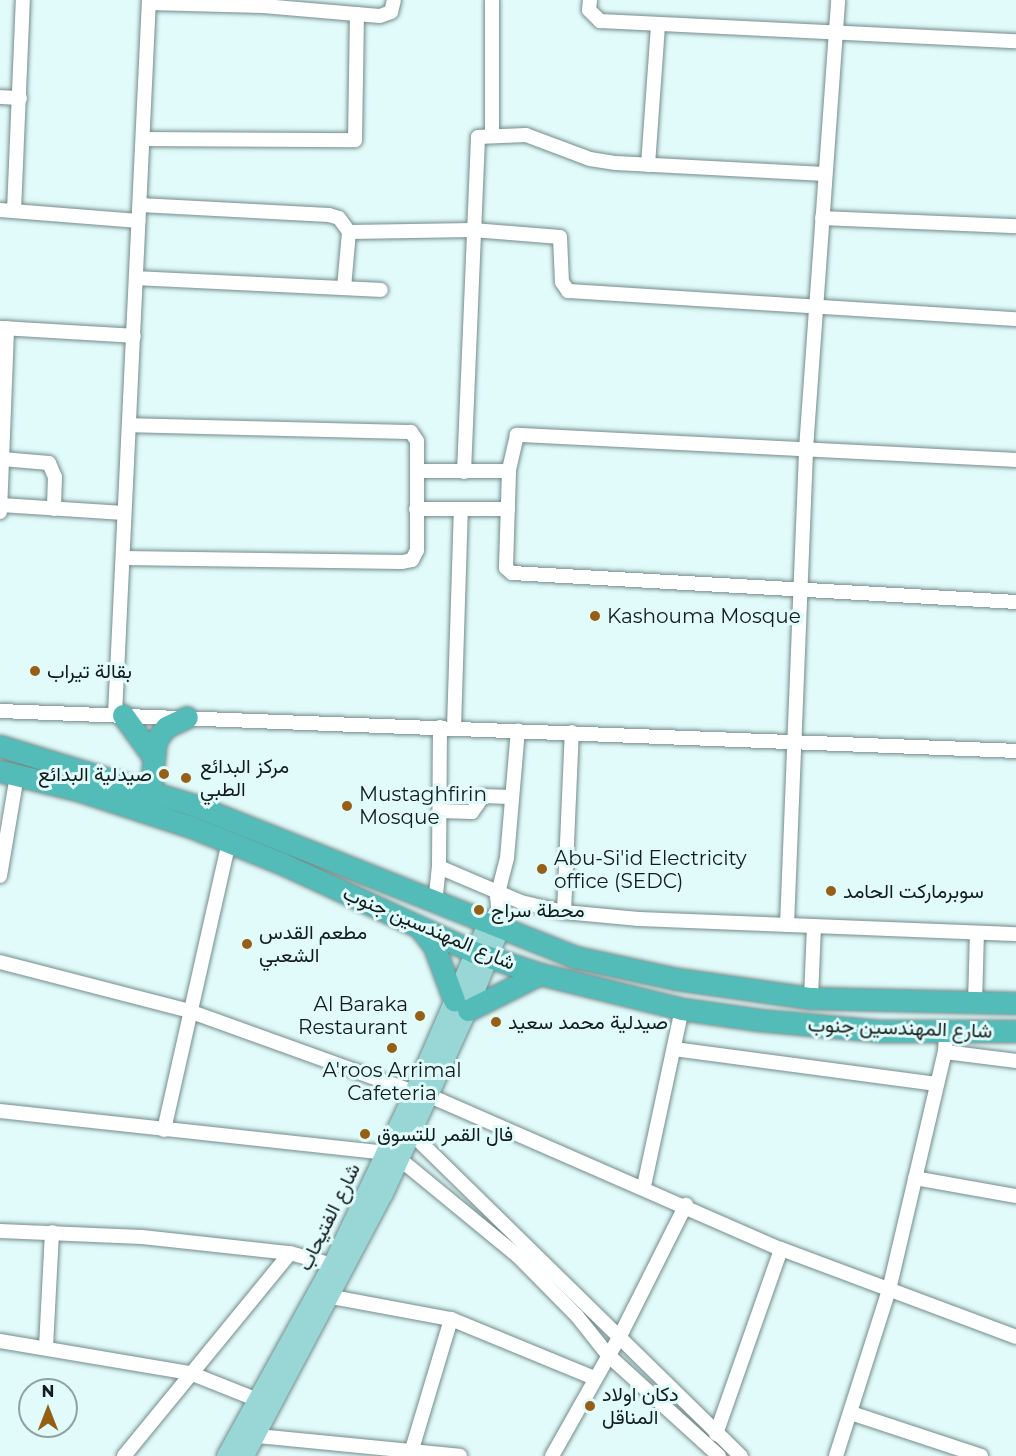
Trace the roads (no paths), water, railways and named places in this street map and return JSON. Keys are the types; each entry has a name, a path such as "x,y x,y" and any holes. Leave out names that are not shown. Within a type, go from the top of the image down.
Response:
{"highway":[{"path":"119,715 152,755"},
{"path":"147,813 153,792 152,755 159,734 187,717"},
{"name":"شارع المهندسين جنوب","path":"0,746 153,792 435,904 494,922 575,957 677,979 812,998 1016,1003"},
{"name":"شارع المهندسين جنوب","path":"8,773 147,813 229,842 482,955 540,974 682,1009 810,1026 1016,1031"},
{"path":"418,926 434,946 461,1005 540,974"},
{"path":"1016,1003 1016,1019"}],"main road":[{"name":"شارع الفتيحاب","path":"245,1456 332,1297 461,1005 494,922"},
{"name":"شارع الفتيحاب","path":"226,1456 393,1156 413,1135 422,1094"}],"street":[{"path":"23,0 20,98 7,210 139,221"},
{"path":"119,715 124,513 149,2 263,6 380,16 391,12 394,0"},
{"path":"492,0 492,133"},
{"path":"590,0 589,10 600,21 1016,41"},
{"path":"787,925 806,449 838,0"},
{"path":"143,139 355,140 357,14"},
{"path":"648,165 658,24"},
{"path":"0,97 20,98"},
{"path":"464,472 476,142 482,134 526,135 604,162 825,174"},
{"path":"140,205 329,214 339,218 349,232 344,288"},
{"path":"822,218 1016,226"},
{"path":"349,232 473,230 562,238 562,282 568,291 1016,319"},
{"path":"136,278 381,290"},
{"path":"0,512 3,328 134,336"},
{"path":"123,558 407,561 417,550 417,441 411,432 129,425"},
{"path":"1016,460 520,435 514,438 509,471 506,568 512,573 1016,602"},
{"path":"2,452 50,463 55,477 54,509"},
{"path":"417,471 509,471"},
{"path":"1,505 124,513"},
{"path":"416,508 507,509"},
{"path":"454,728 461,510"},
{"path":"0,711 1016,751"},
{"path":"435,904 439,867 440,728"},
{"path":"494,922 498,891 507,858 510,797 518,730"},
{"path":"564,912 572,732"},
{"path":"0,876 8,773"},
{"path":"440,812 472,812 483,796 510,797"},
{"path":"164,1130 189,1011 229,842"},
{"path":"439,867 498,891 564,912 787,925 1016,934"},
{"path":"812,998 814,926"},
{"path":"975,1003 977,933"},
{"path":"0,962 189,1011 422,1094 644,1186 781,1249 1016,1337"},
{"path":"644,1186 682,1009"},
{"path":"836,1456 889,1290 938,1084 945,1052 946,1031"},
{"path":"674,1049 938,1084"},
{"path":"945,1052 1016,1061"},
{"path":"0,1112 393,1156 488,1231 545,1281 608,1355 719,1456"},
{"path":"413,1135 500,1216 716,1434 741,1456"},
{"path":"915,1178 1016,1196"},
{"path":"552,1456 594,1377 620,1336 686,1205"},
{"path":"488,1231 500,1216"},
{"path":"0,1231 52,1232 290,1253 332,1265"},
{"path":"46,1347 52,1232"},
{"path":"716,1434 781,1249"},
{"path":"124,1456 190,1372 290,1253"},
{"path":"332,1297 451,1319 594,1377"},
{"path":"410,1453 451,1319"},
{"path":"0,1341 190,1372 258,1400"},
{"path":"638,1381 650,1368"},
{"path":"851,1413 981,1456"},
{"path":"256,1436 410,1453 460,1456"}],"place":[{"name":"Kashouma Mosque","path":"595,616"},
{"name":"بقالة تيراب","path":"35,671"},
{"name":"صيدلية البدائع","path":"164,774"},
{"name":"مركز البدائع الطبي","path":"186,778"},
{"name":"Mustaghfirin Mosque","path":"347,806"},
{"name":"Abu-Si'id Electricity office (SEDC)","path":"542,869"},
{"name":"سوبرماركت الحامد","path":"831,891"},
{"name":"محطة سراج","path":"479,910"},
{"name":"مطعم القدس الشعبي","path":"247,944"},
{"name":"Al Baraka Restaurant","path":"420,1016"},
{"name":"صيدلية محمد سعيد","path":"496,1022"},
{"name":"A'roos Arrimal Cafeteria","path":"392,1048"},
{"name":"فال القمر للتسوق","path":"365,1134"},
{"name":"دكان اولاد المناقل","path":"590,1406"}]}
